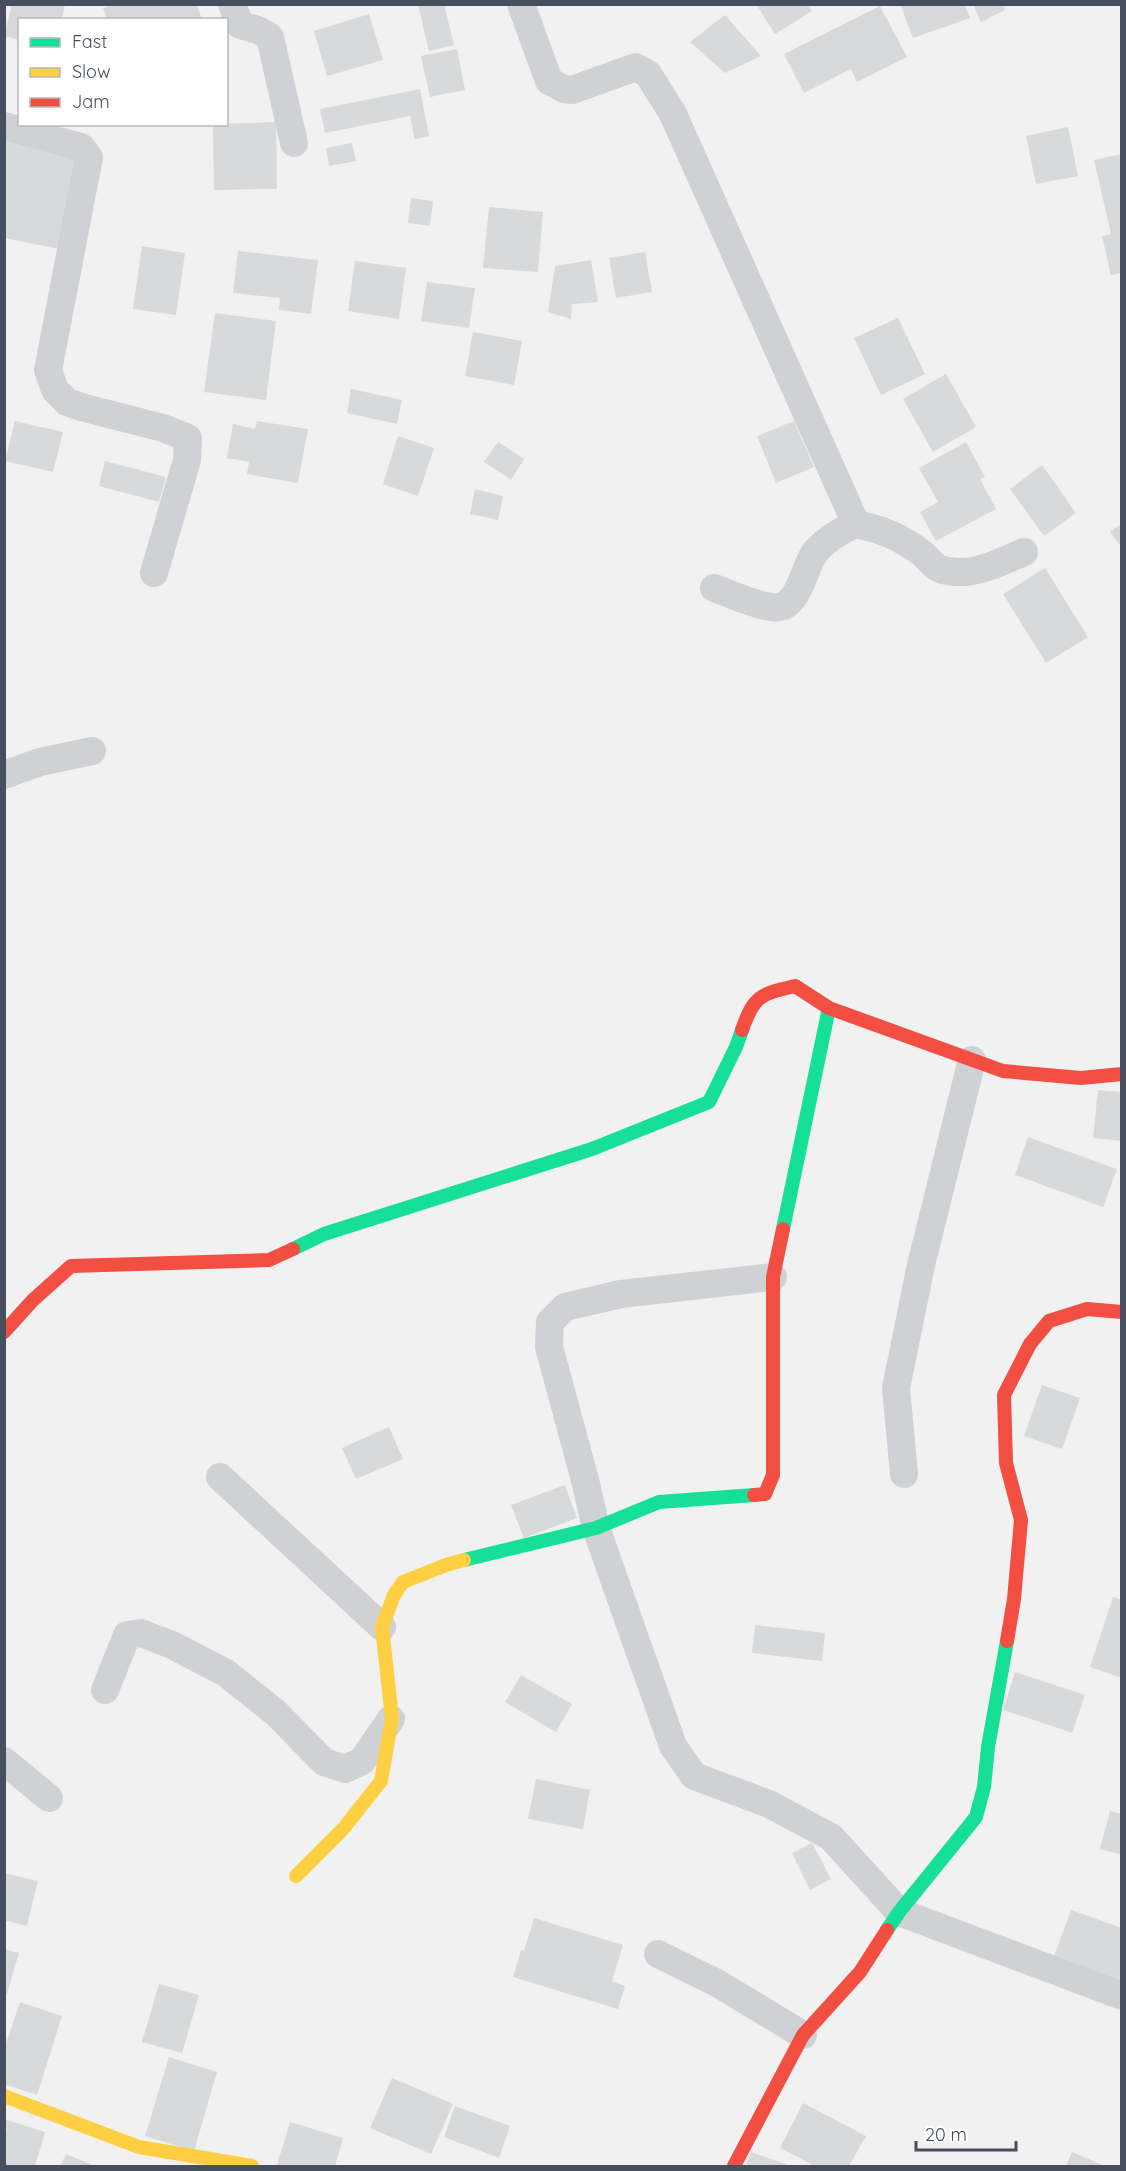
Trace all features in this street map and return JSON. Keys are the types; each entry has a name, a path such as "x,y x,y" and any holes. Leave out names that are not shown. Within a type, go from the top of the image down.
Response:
{"street":[{"path":"232,4 240,25 258,30 270,37 294,143"},
{"path":"521,4 549,81 564,89 572,90 636,68 648,74 673,114 856,524"},
{"path":"4,126 81,147 89,157 48,370 55,390 67,402 163,428 188,438 187,460 154,573"},
{"path":"714,588 773,608 789,603 799,589 816,551 840,531 856,524 885,530 922,552 938,568 954,572 981,570 1024,552"},
{"path":"4,775 40,762 92,751"},
{"path":"4,1332 33,1300 71,1266 268,1260 324,1234 592,1149 709,1102 735,1047 748,1010 765,993 795,986 829,1008 1003,1071 1082,1078 1122,1074"},
{"path":"296,1876 343,1829 381,1781 392,1718 382,1627 394,1595 403,1582 446,1565 596,1528 658,1502 765,1494 773,1475 773,1277 829,1008"},
{"path":"903,1474 896,1388 921,1265 972,1060"},
{"path":"773,1277 621,1294 565,1307 550,1322 549,1347 596,1528 673,1746 694,1776 769,1804 831,1837 899,1912 1122,1996"},
{"path":"734,2166 803,2035 860,1972 899,1912 976,1817 984,1787 988,1747 1014,1599 1021,1520 1006,1463 1004,1395 1030,1344 1049,1321 1087,1309 1122,1312"},
{"path":"220,1477 382,1627"},
{"path":"105,1690 127,1635 141,1633 172,1645 226,1673 276,1713 324,1762 345,1769 362,1761 392,1718"},
{"path":"4,1761 49,1798"},
{"path":"658,1954 717,1983 803,2035"},
{"path":"4,2096 139,2147 252,2166"}],"building":[{"path":"12,4 65,4 62,18 18,18 18,40 4,36"},
{"path":"114,4 197,4 201,18 106,18 103,8"},
{"path":"418,4 444,4 454,45 429,51"},
{"path":"756,4 808,4 812,11 775,34"},
{"path":"900,4 965,4 970,18 913,38"},
{"path":"973,4 1002,4 1005,10 981,22"},
{"path":"880,6 907,57 857,82 851,69 804,93 784,54"},
{"path":"369,14 383,60 327,76 314,31"},
{"path":"725,15 761,56 725,73 690,42"},
{"path":"457,49 465,90 430,97 421,56"},
{"path":"420,89 429,136 415,139 410,116 325,133 320,109"},
{"path":"276,122 277,189 214,190 213,126 228,126 228,124"},
{"path":"1068,127 1078,176 1036,184 1026,136"},
{"path":"4,135 85,152 65,250 4,238"},
{"path":"352,143 356,161 329,166 326,148"},
{"path":"1122,154 1122,273 1111,275 1102,236 1111,234 1094,160"},
{"path":"411,198 433,201 430,226 408,223"},
{"path":"489,207 543,212 538,272 483,268"},
{"path":"142,246 185,253 176,315 133,309"},
{"path":"238,251 318,260 311,314 279,310 280,298 233,293"},
{"path":"645,252 652,292 616,298 609,258"},
{"path":"591,260 598,302 572,304 571,319 548,312 555,266"},
{"path":"355,261 406,268 399,319 348,311"},
{"path":"427,282 475,288 469,328 421,321"},
{"path":"215,313 276,321 266,400 204,392"},
{"path":"898,318 925,374 881,395 854,338"},
{"path":"473,332 522,341 514,385 465,376"},
{"path":"946,374 976,427 933,452 903,399"},
{"path":"351,389 402,400 397,424 347,413"},
{"path":"15,421 63,432 53,472 5,461"},
{"path":"257,421 308,429 298,483 247,474 249,462 227,458 233,424 255,429"},
{"path":"794,421 814,467 776,483 757,436"},
{"path":"398,436 434,448 418,496 383,484"},
{"path":"498,442 524,459 511,480 484,462"},
{"path":"966,442 985,477 980,479 996,509 936,541 920,512 938,502 919,468"},
{"path":"105,461 166,477 159,502 99,486"},
{"path":"1042,465 1076,513 1044,536 1010,489"},
{"path":"475,489 503,496 498,520 470,514"},
{"path":"1122,523 1122,548 1110,532"},
{"path":"1045,568 1088,637 1046,663 1003,594"},
{"path":"1098,1090 1122,1092 1122,1141 1093,1138"},
{"path":"1028,1137 1117,1169 1103,1207 1015,1175"},
{"path":"1042,1385 1080,1398 1062,1449 1024,1436"},
{"path":"389,1427 403,1459 356,1479 342,1448"},
{"path":"565,1485 577,1518 524,1538 511,1505"},
{"path":"1113,1597 1122,1600 1122,1678 1090,1667"},
{"path":"755,1625 825,1633 822,1661 752,1653"},
{"path":"1015,1672 1085,1695 1072,1733 1003,1710"},
{"path":"521,1675 572,1704 556,1732 505,1702"},
{"path":"536,1779 590,1790 583,1829 528,1819"},
{"path":"1110,1811 1122,1814 1122,1855 1100,1849"},
{"path":"812,1843 831,1879 810,1890 792,1853"},
{"path":"4,1873 38,1881 27,1926 4,1920"},
{"path":"1071,1910 1122,1928 1122,1987 1052,1962"},
{"path":"534,1918 623,1945 612,1981 625,1986 618,2009 513,1977"},
{"path":"4,1949 19,1953 7,1994 4,1993"},
{"path":"159,1984 199,1995 182,2053 142,2042"},
{"path":"20,2002 62,2016 37,2095 4,2084 4,2049"},
{"path":"169,2057 217,2072 194,2151 145,2136"},
{"path":"392,2078 453,2104 431,2154 370,2128"},
{"path":"803,2103 866,2136 849,2166 815,2166 780,2148"},
{"path":"455,2106 510,2126 499,2158 444,2137"},
{"path":"4,2119 45,2132 35,2166 4,2166 4,2138 8,2125 4,2134"},
{"path":"290,2122 343,2138 335,2166 277,2165"},
{"path":"751,2152 791,2166 746,2166"},
{"path":"1072,2152 1105,2166 1066,2166"},
{"path":"66,2154 95,2166 60,2166"}],"traffic: fast":[{"path":"783,1229 829,1008"},
{"path":"293,1249 324,1234 592,1149 709,1102 742,1030"},
{"path":"464,1560 596,1528 659,1502 754,1495"},
{"path":"887,1930 976,1817 984,1787 988,1747 1007,1641"}],"traffic: slow":[{"path":"296,1876 343,1829 381,1781 392,1718 382,1627 394,1595 403,1582 464,1560"},
{"path":"4,2096 139,2147 252,2166"}],"traffic: jam":[{"path":"742,1030 751,1009 760,998 774,991 795,986 829,1008 1003,1071 1081,1078 1122,1074"},
{"path":"754,1495 765,1494 773,1475 773,1277 783,1229"},
{"path":"4,1332 33,1300 71,1266 269,1260 293,1249"},
{"path":"1007,1641 1014,1599 1021,1520 1006,1463 1004,1395 1030,1344 1049,1321 1087,1309 1122,1312"},
{"path":"734,2166 803,2035 860,1972 887,1930"}]}
